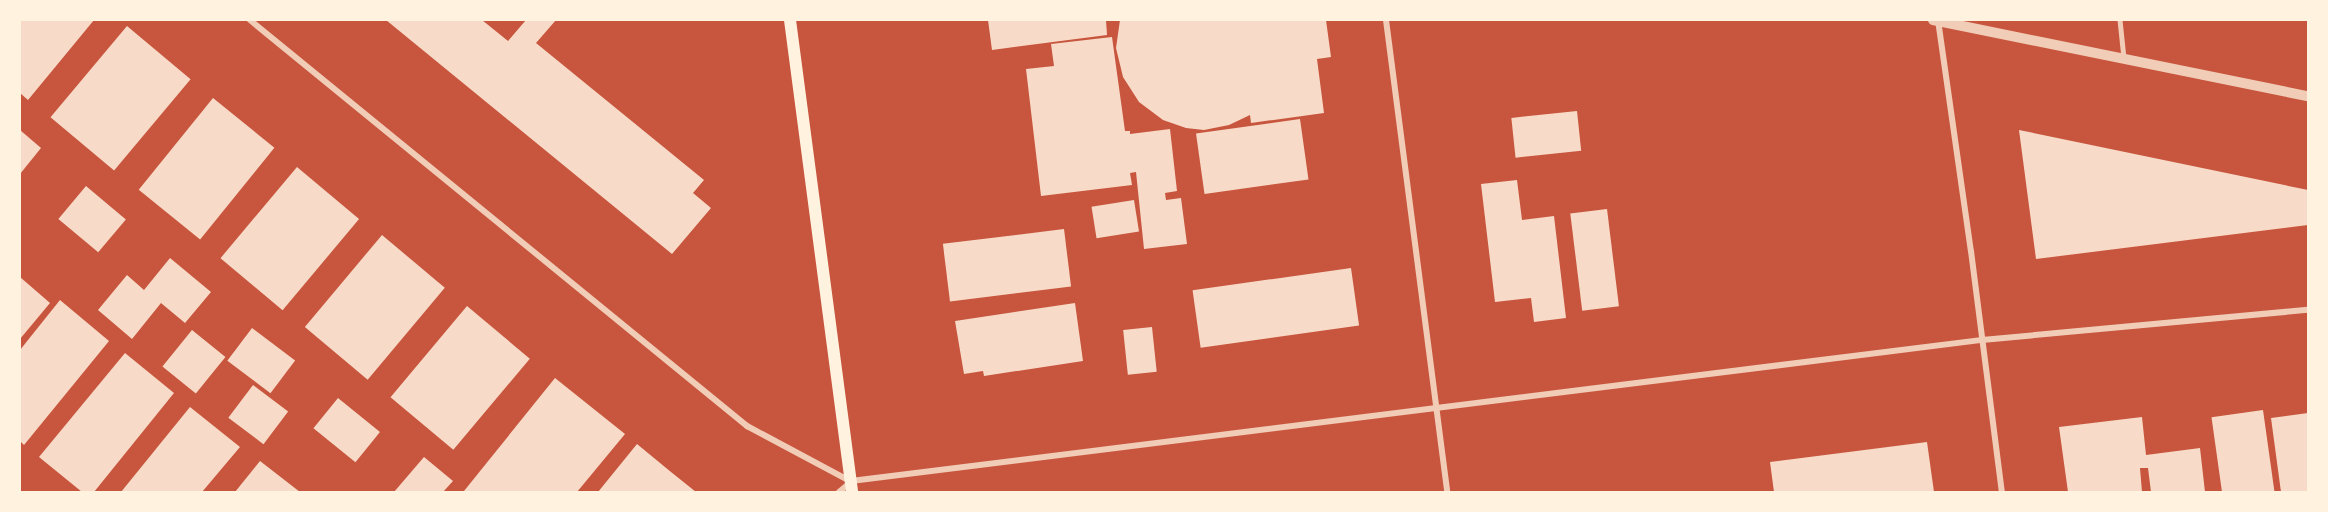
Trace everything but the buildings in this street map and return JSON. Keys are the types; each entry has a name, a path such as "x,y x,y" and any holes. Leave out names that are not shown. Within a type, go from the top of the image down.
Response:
{"main road":[{"path":"790,20 852,487"}],"street":[{"path":"250,20 747,426 852,487"},
{"path":"1386,20 1447,492"},
{"path":"2002,492 1936,20 2308,96"},
{"path":"839,492 852,487 1437,409 1982,340 2308,310"}],"lane":[{"path":"2120,20 2124,58"}]}
